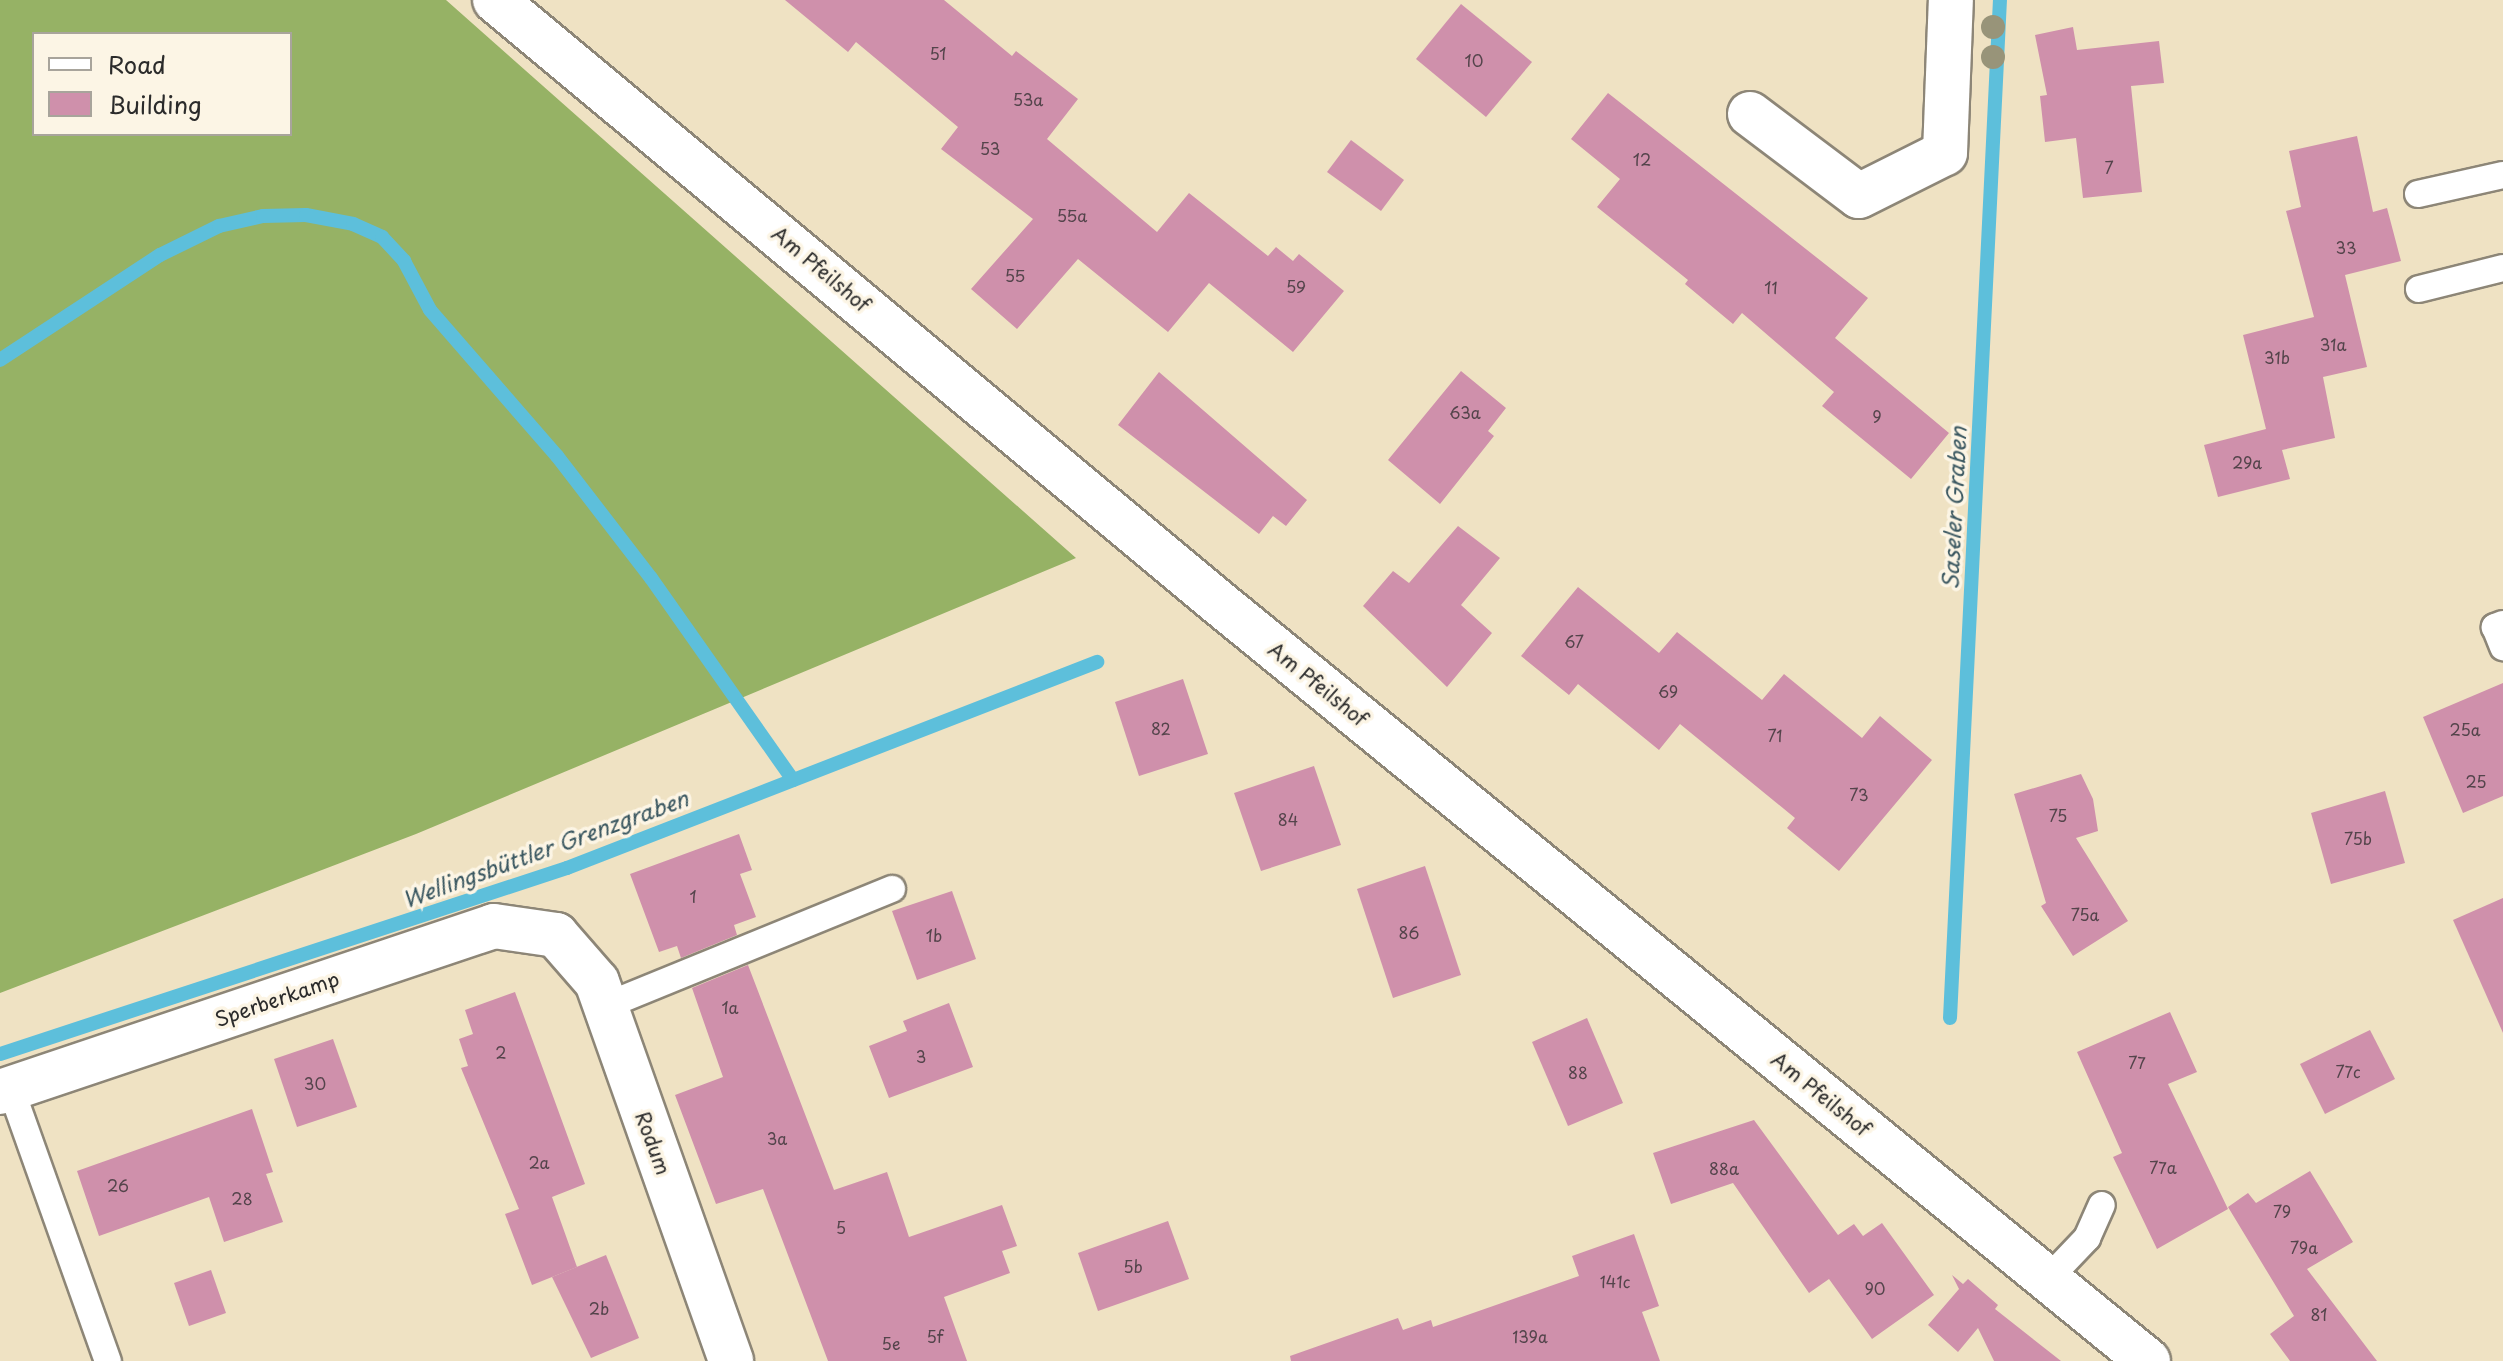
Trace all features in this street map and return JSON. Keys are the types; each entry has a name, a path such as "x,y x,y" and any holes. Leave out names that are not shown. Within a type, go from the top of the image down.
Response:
{"street":[{"name":"Am Pfeilshof","path":"495,0 1219,603 2148,1361"},
{"path":"1750,114 1859,196 1945,153 1951,0"},
{"name":"Sperberkamp","path":"6,1090 494,926 556,935"},
{"name":"Rodum","path":"556,935 597,982 731,1361"}],"lane":[{"path":"2418,194 2503,175"},
{"path":"2419,289 2503,268"},
{"path":"2503,624 2495,627 2503,647"},
{"path":"605,1006 892,889"},
{"path":"6,1090 108,1361"},
{"path":"2048,1279 2087,1238 2102,1205"}],"green space":[{"path":"0,0 446,0 1076,558 416,834 0,993"}],"building":[{"path":"785,0 944,0 1012,56 1016,51 1078,99 1047,139 1157,232 1189,193 1268,256 1276,247 1293,261 1299,254 1344,291 1293,352 1209,283 1168,332 1078,259 1017,329 971,289 1033,219 941,149 958,127 856,42 848,52"},
{"path":"1461,4 1532,62 1486,117 1416,59"},
{"path":"2073,27 2077,50 2159,41 2164,83 2131,86 2142,192 2083,198 2076,138 2045,142 2040,96 2047,95 2035,35"},
{"path":"1608,93 1868,298 1835,338 1949,433 1911,479 1822,406 1834,392 1742,313 1733,324 1685,284 1688,280 1597,207 1620,179 1571,139"},
{"path":"2357,136 2373,212 2387,208 2401,261 2345,275 2367,367 2323,377 2335,438 2282,450 2290,479 2218,497 2204,445 2266,429 2243,335 2314,317 2286,211 2301,207 2289,151"},
{"path":"1351,140 1404,180 1381,211 1327,172"},
{"path":"1461,371 1506,408 1488,431 1494,436 1440,504 1388,460"},
{"path":"1159,372 1307,500 1286,526 1273,516 1259,534 1118,425"},
{"path":"1458,526 1500,558 1461,605 1492,633 1447,687 1363,606 1393,571 1409,583"},
{"path":"1578,587 1659,653 1677,632 1762,700 1784,674 1862,738 1880,716 1932,760 1839,871 1787,828 1795,818 1680,724 1659,750 1578,684 1569,695 1521,656"},
{"path":"1183,679 1208,754 1139,776 1115,702"},
{"path":"2503,683 2503,796 2463,813 2423,717"},
{"path":"1314,766 1341,845 1261,871 1234,793"},
{"path":"2081,774 2093,799 2098,831 2076,838 2128,921 2073,956 2041,906 2046,903 2014,794"},
{"path":"2385,791 2405,863 2331,884 2311,813"},
{"path":"739,834 752,870 740,874 756,917 734,925 737,935 681,958 677,946 659,952 630,874"},
{"path":"1425,866 1461,975 1393,998 1357,889"},
{"path":"952,891 976,959 917,980 892,911"},
{"path":"2503,898 2503,1033 2453,920"},
{"path":"748,965 834,1190 887,1172 909,1237 1002,1205 1017,1246 1002,1251 1010,1273 944,1297 967,1361 828,1361 763,1189 716,1204 675,1095 723,1077 692,988"},
{"path":"515,992 585,1184 552,1197 577,1267 532,1285 505,1214 519,1209 461,1068 468,1066 459,1039 473,1034 465,1010"},
{"path":"949,1003 973,1067 889,1098 869,1046 907,1031 903,1021"},
{"path":"2170,1012 2197,1072 2168,1084 2228,1209 2157,1249 2113,1157 2122,1153 2077,1052"},
{"path":"1587,1018 1623,1103 1568,1126 1532,1042"},
{"path":"2370,1030 2395,1079 2325,1114 2300,1064"},
{"path":"333,1039 357,1107 297,1127 274,1059"},
{"path":"252,1109 273,1172 266,1174 283,1222 224,1242 209,1197 99,1236 77,1171"},
{"path":"1754,1120 1838,1235 1854,1224 1863,1236 1882,1223 1934,1295 1872,1339 1829,1279 1809,1293 1733,1183 1671,1204 1653,1153"},
{"path":"2310,1171 2353,1242 2307,1269 2377,1361 2290,1361 2270,1334 2294,1316 2228,1207 2248,1193 2256,1203"},
{"path":"1168,1221 1189,1279 1098,1311 1078,1253"},
{"path":"1634,1234 1659,1306 1642,1312 1660,1361 1291,1361 1290,1356 1398,1318 1403,1330 1431,1320 1433,1327 1579,1276 1572,1256"},
{"path":"606,1255 639,1338 591,1358 552,1277"},
{"path":"211,1270 226,1313 189,1326 174,1283"},
{"path":"1952,1275 1963,1284 1968,1279 1998,1305 1995,1309 2061,1361 1994,1361 1978,1328 1958,1352 1928,1325 1959,1289"}],"waterway":[{"name":"Saseler Graben","path":"1950,1018 2000,0"},
{"path":"0,360 160,255 219,226 263,216 306,215 353,224 382,237 404,261 430,310 557,456 651,578 793,780"},
{"name":"Wellingsbüttler Grenzgraben","path":"0,1054 567,868 1097,662"}]}
